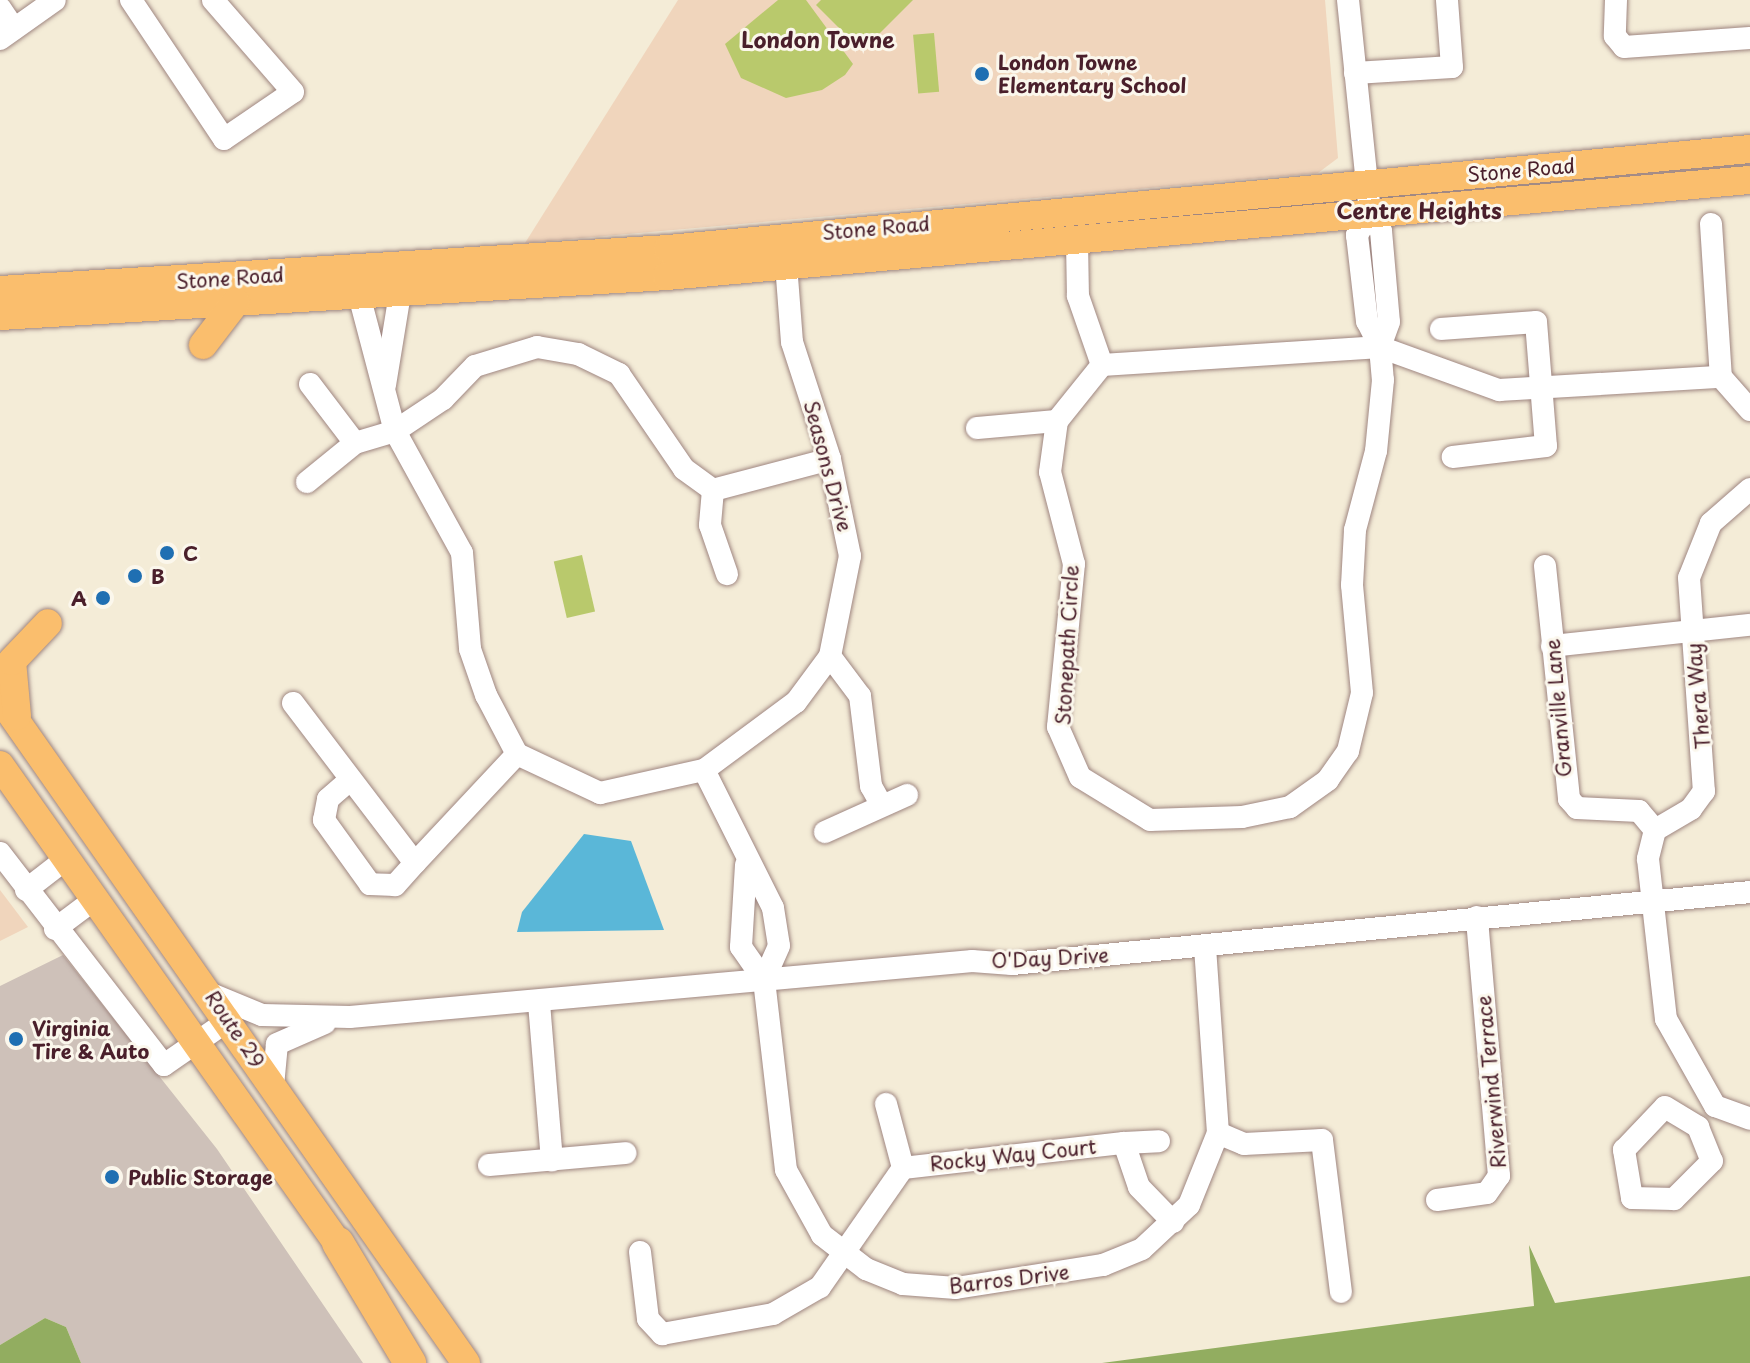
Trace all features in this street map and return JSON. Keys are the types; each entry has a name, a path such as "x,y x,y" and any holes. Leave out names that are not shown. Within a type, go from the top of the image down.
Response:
{"highway":[{"path":"338,1243 410,1363"}],"main road":[{"name":"Stone Road","path":"0,290 785,236 1750,149"},
{"name":"Stone Road","path":"0,316 786,267 1750,180"},
{"path":"203,345 236,302"},
{"path":"19,725 12,661 48,623"},
{"name":"Route 29","path":"0,698 211,994 466,1363"},
{"name":"Route 29","path":"0,765 423,1363"}],"street":[{"path":"0,8 7,34 55,0"},
{"path":"131,0 224,139 293,92 213,0"},
{"name":"Stonepath Circle","path":"1057,421 1050,472 1074,564 1058,727 1080,777 1150,820 1242,817 1290,807 1328,780 1348,751 1362,693 1352,585 1355,530 1376,451 1380,347 1389,322 1381,231 1370,214 1366,184 1348,0"},
{"path":"1355,73 1452,67 1447,0"},
{"path":"1616,0 1615,36 1624,47 1750,38"},
{"path":"1711,224 1721,377 1750,410"},
{"name":"Seasons Drive","path":"517,754 600,793 704,770 796,702 830,656 850,556 830,459 792,342 785,236"},
{"path":"1077,241 1078,296 1102,365"},
{"path":"383,394 400,293"},
{"path":"350,780 328,799 324,820 370,884 395,885 517,754 470,649 462,553 395,431 359,295"},
{"path":"1441,329 1536,322 1546,446 1453,457"},
{"path":"307,482 355,443 395,431 443,399 475,366 504,352 537,347 578,354 619,374 684,469 713,490"},
{"path":"977,428 1057,421 1102,365 1380,347 1499,390 1540,392 1721,377"},
{"path":"310,384 355,443"},
{"path":"713,490 830,459"},
{"name":"Thera Way","path":"1655,830 1691,809 1704,791 1689,578 1711,523 1750,489"},
{"path":"713,490 710,525 727,574"},
{"name":"Granville Lane","path":"1545,566 1569,799 1577,808 1639,811 1655,830"},
{"path":"1552,646 1750,625"},
{"path":"830,656 860,696 871,786 881,804"},
{"path":"293,703 415,863"},
{"path":"704,770 746,865 764,887 777,933 764,980"},
{"path":"825,832 881,804 907,795"},
{"path":"1655,830 1649,901 1666,1019 1715,1106 1750,1119"},
{"path":"0,853 55,929 164,1065 229,1020"},
{"path":"26,890 66,859"},
{"path":"746,865 741,947 764,980"},
{"name":"O'Day Drive","path":"211,994 262,1015 350,1017 539,1003 764,980 1205,946 1750,892"},
{"path":"55,929 95,899"},
{"name":"Riverwind Terrace","path":"1437,1200 1487,1193 1499,1176 1477,917"},
{"name":"Barros Drive","path":"764,980 786,1170 813,1224 844,1255 903,1284 956,1288 1103,1265 1142,1249 1173,1222 1206,1175 1218,1133 1205,946"},
{"path":"539,1003 552,1160"},
{"name":"O'Day Drive","path":"274,1087 277,1044 294,1031 350,1017"},
{"name":"Rocky Way Court","path":"640,1252 648,1319 662,1334 773,1314 820,1287 903,1168 886,1104"},
{"path":"1698,1127 1715,1106"},
{"path":"1665,1107 1698,1127 1712,1161 1674,1199 1632,1198 1624,1150 1665,1107"},
{"path":"1218,1133 1244,1144 1322,1140 1341,1292"},
{"name":"Rocky Way Court","path":"903,1168 1159,1141"},
{"name":"Rocky Way Court","path":"1124,1143 1139,1187 1173,1222"},
{"path":"489,1165 625,1153"}],"shaded area":[{"name":"London Towne Elementary School","path":"678,0 1325,0 1338,158 1318,173 525,243"},
{"path":"0,890 28,927 0,941"},
{"path":"63,955 217,1149 363,1363 81,1363 66,1327 45,1318 0,1345 0,986"}],"green space":[{"path":"778,0 806,0 853,64 845,75 822,90 786,98 741,78 725,44"},
{"path":"821,0 913,0 862,51 816,5"},
{"path":"934,33 939,92 918,94 913,35"},
{"path":"582,555 595,612 567,618 554,562"},
{"path":"1529,1245 1555,1303 1750,1276 1750,1363 1102,1363 1534,1306"},
{"path":"45,1318 66,1327 81,1363 0,1363 0,1345"}],"water":[{"path":"584,834 631,841 664,930 517,932 522,912"}],"place":[{"name":"London Towne Elementary School","path":"982,74"},
{"name":"C","path":"167,553"},
{"name":"B","path":"135,576"},
{"name":"A","path":"103,598"},
{"name":"Virginia Tire & Auto","path":"16,1039"},
{"name":"Public Storage","path":"112,1177"}],"district":[{"name":"London Towne","path":"818,39"},
{"name":"Centre Heights","path":"1419,210"}]}
